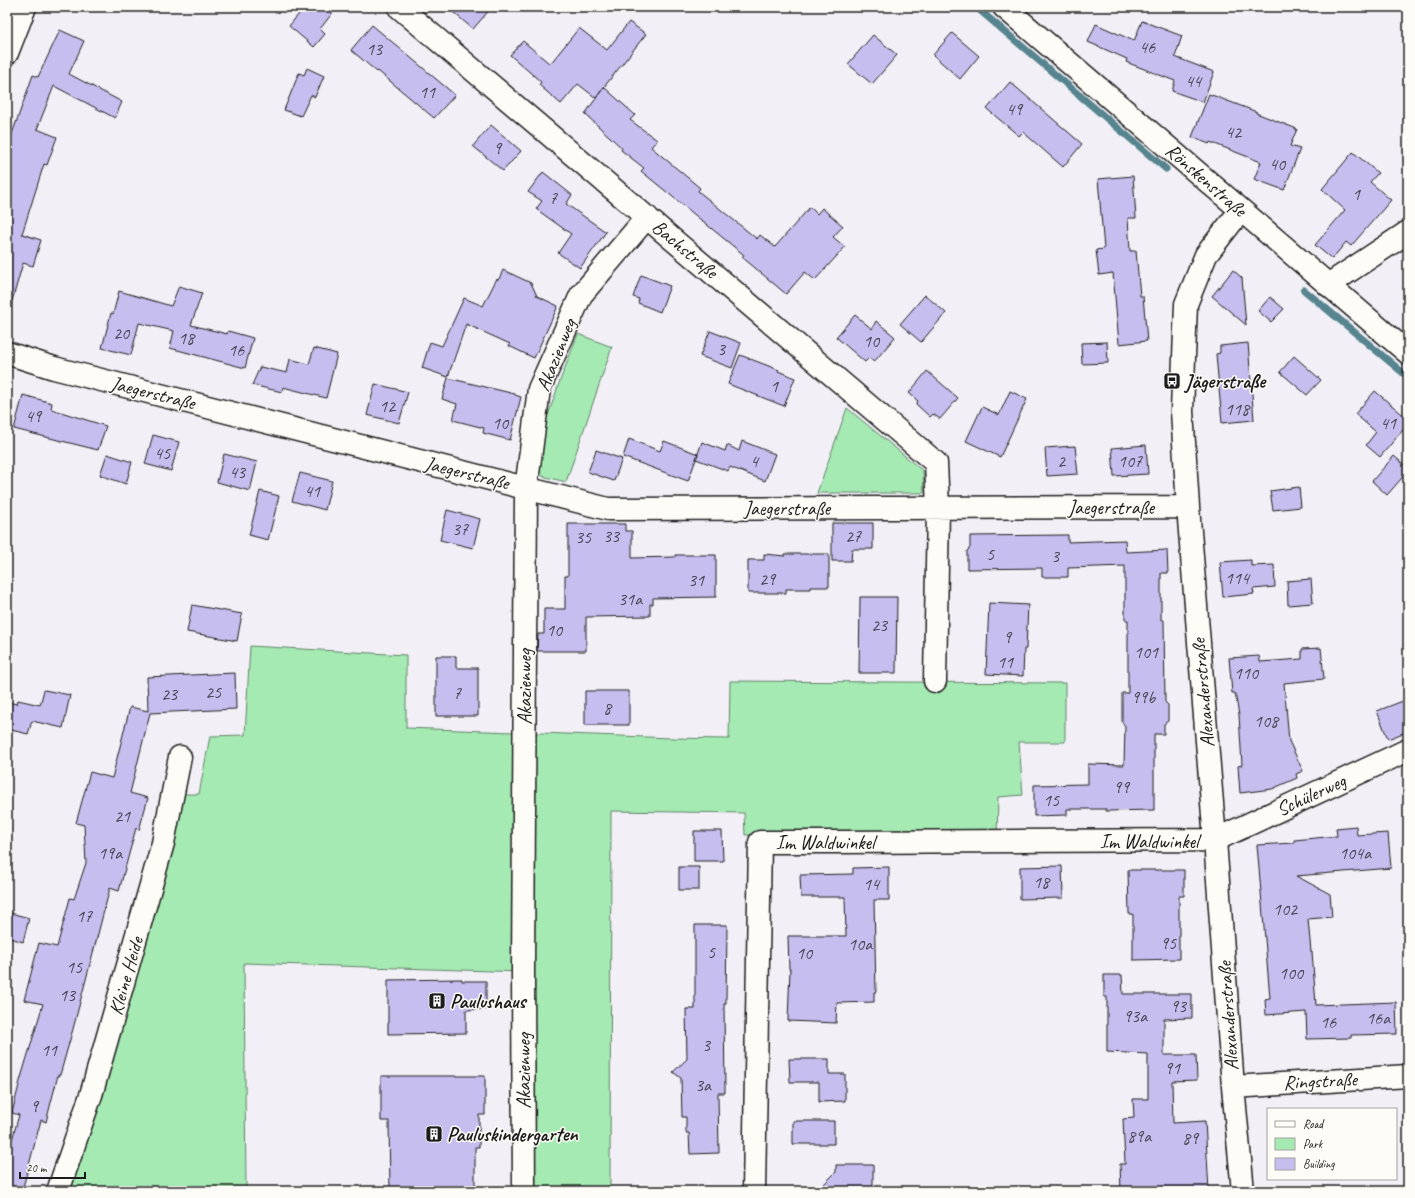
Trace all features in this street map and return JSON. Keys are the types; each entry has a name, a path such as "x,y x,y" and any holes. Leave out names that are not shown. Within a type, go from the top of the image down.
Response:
{"street":[{"path":"7,53 24,7"},
{"name":"Bachstraße","path":"400,7 936,463 938,508"},
{"name":"Rönskenstraße","path":"1004,7 1408,353"},
{"name":"Alexanderstraße","path":"1240,210 1206,255 1186,304 1182,411 1188,507 1233,1087 1243,1191"},
{"name":"Akazienweg","path":"524,1191 522,972 526,488 539,389 581,295 647,217"},
{"path":"1328,285 1408,232"},
{"name":"Jaegerstraße","path":"7,352 54,368 608,509 1188,507"},
{"path":"935,681 938,508"},
{"name":"Schülerweg","path":"1215,840 1408,750"},
{"name":"Kleine Heide","path":"58,1191 102,1058 163,843 180,757"},
{"name":"Im Waldwinkel","path":"754,1191 760,842 1215,840"},
{"name":"Ringstraße","path":"1233,1087 1408,1076"}],"green space":[{"path":"578,334 612,347 566,482 542,476 537,462 547,418"},
{"path":"847,408 923,471 924,493 817,493"},
{"path":"250,646 406,655 406,728 729,739 730,681 1065,683 1065,742 1019,742 1023,795 998,797 997,837 745,835 744,813 611,811 610,1191 524,1191 522,972 244,963 246,1191 66,1191 147,940 183,794 199,794 210,736 245,735"}],"building":[{"path":"313,7 337,7 320,29 325,34 314,47 289,26 303,9 307,13"},
{"path":"447,7 492,7 473,29"},
{"path":"1142,21 1182,36 1175,57 1214,72 1203,102 1172,91 1175,81 1126,62 1127,59 1088,42 1096,24 1134,41"},
{"path":"629,22 646,34 596,98 578,84 561,104 539,85 541,82 510,55 523,41 550,64 579,28 607,50"},
{"path":"372,25 455,95 434,118 351,50"},
{"path":"60,30 84,41 69,74 122,102 115,118 54,86 37,129 57,137 47,165 44,164 22,234 41,240 33,266 23,263 12,301 7,300 7,148 33,75 38,77"},
{"path":"952,33 979,56 960,79 933,55"},
{"path":"873,35 897,55 872,84 848,64"},
{"path":"307,68 324,76 315,97 311,95 301,116 284,110 299,73 304,75"},
{"path":"1010,82 1082,144 1063,167 1023,132 1019,136 987,109"},
{"path":"604,87 635,115 630,120 657,140 651,147 700,188 698,191 757,239 760,235 775,247 810,207 817,214 822,208 843,226 833,237 845,247 815,280 805,272 786,294 742,257 744,255 641,171 644,168 621,150 622,148 585,114"},
{"path":"1209,94 1297,129 1290,146 1300,149 1284,190 1254,179 1261,162 1210,142 1209,144 1192,137"},
{"path":"491,125 521,151 503,171 473,146"},
{"path":"1353,152 1378,173 1370,182 1391,200 1351,246 1346,242 1332,259 1315,245 1345,210 1322,189"},
{"path":"543,172 572,195 566,204 606,232 580,268 558,253 571,234 536,209 542,201 528,192"},
{"path":"1133,176 1136,218 1128,218 1130,251 1136,251 1140,296 1143,296 1147,341 1119,344 1113,273 1099,275 1096,250 1104,249 1098,179"},
{"path":"503,270 531,283 537,296 558,306 534,358 509,346 510,344 466,324 448,377 422,368 430,342 442,346 464,298 483,306 496,280 499,279"},
{"path":"1233,270 1242,278 1246,325 1212,296"},
{"path":"641,275 670,286 660,312 638,303 639,299 633,297"},
{"path":"179,286 202,293 191,325 227,334 228,331 253,338 245,368 170,348 174,331 139,323 131,355 102,348 111,313 113,314 119,291 171,306"},
{"path":"925,295 946,313 921,342 900,324"},
{"path":"1270,297 1284,309 1271,322 1258,311"},
{"path":"855,315 872,329 876,321 895,337 874,362 869,358 865,362 836,337"},
{"path":"710,331 741,343 732,368 700,356"},
{"path":"1107,342 1108,363 1082,364 1081,343"},
{"path":"1248,343 1254,420 1222,423 1216,354 1220,353 1220,346"},
{"path":"314,348 337,354 326,398 283,387 282,392 252,385 260,367 287,373 290,359 309,364"},
{"path":"740,355 779,370 778,371 795,378 784,406 728,384"},
{"path":"1294,356 1321,380 1307,395 1280,372"},
{"path":"927,371 958,398 940,419 933,414 930,417 916,404 918,401 909,393"},
{"path":"448,378 515,394 521,397 510,440 483,433 484,428 453,420 457,404 442,399"},
{"path":"375,384 408,392 399,423 367,415"},
{"path":"1010,391 1027,399 1000,457 966,441 982,407 999,415"},
{"path":"1375,391 1408,419 1408,424 1380,457 1366,445 1376,432 1355,414"},
{"path":"23,395 52,403 51,409 106,426 98,450 14,429"},
{"path":"153,435 179,442 171,471 145,464"},
{"path":"629,439 660,451 664,441 698,454 688,481 623,457"},
{"path":"742,441 775,454 765,481 730,467 728,471 696,459 702,442 725,451 727,445 739,451"},
{"path":"1146,445 1148,474 1114,476 1112,448"},
{"path":"1075,446 1078,474 1047,476 1045,448"},
{"path":"596,450 622,459 614,481 588,472"},
{"path":"107,454 132,462 126,484 100,475"},
{"path":"224,454 257,462 250,491 217,482"},
{"path":"1394,456 1408,468 1408,471 1387,495 1372,481"},
{"path":"300,473 332,481 325,510 292,501"},
{"path":"1299,487 1301,507 1273,510 1270,491"},
{"path":"260,491 279,496 268,540 249,535"},
{"path":"447,510 480,519 473,548 440,540"},
{"path":"832,523 873,523 873,549 852,549 851,561 832,561"},
{"path":"568,524 625,524 625,531 632,531 632,558 675,557 675,555 716,555 716,597 653,598 653,604 650,604 650,616 586,617 586,651 537,651 538,634 544,634 544,609 565,609 565,576 568,576"},
{"path":"1068,535 1068,542 1125,540 1126,552 1167,550 1168,573 1161,573 1161,620 1164,620 1165,702 1168,705 1168,721 1164,724 1164,734 1154,734 1154,810 1106,811 1106,809 1067,809 1067,815 1034,816 1034,785 1088,784 1088,764 1124,765 1125,726 1122,722 1122,693 1128,693 1128,620 1125,620 1125,566 1068,568 1068,577 1042,577 1042,568 967,569 967,551 970,548 970,536"},
{"path":"764,554 785,556 785,554 829,554 829,587 786,589 786,593 748,593 748,560 764,560"},
{"path":"1251,560 1251,566 1274,565 1275,587 1253,589 1254,594 1223,597 1220,562"},
{"path":"1311,579 1313,603 1288,605 1287,581"},
{"path":"860,597 897,597 896,673 859,673"},
{"path":"989,603 1028,605 1023,676 986,674"},
{"path":"192,605 242,614 237,641 187,632"},
{"path":"1321,648 1324,679 1284,683 1289,741 1303,771 1296,774 1297,778 1272,789 1240,793 1238,766 1242,765 1239,715 1235,693 1232,693 1229,658 1259,656 1260,662 1302,659 1302,649"},
{"path":"436,656 456,656 456,668 478,668 478,716 436,716"},
{"path":"235,673 236,709 150,713 130,793 148,798 139,830 136,828 119,891 110,888 60,1075 58,1075 46,1122 41,1120 22,1191 7,1191 7,1158 19,1115 12,1113 43,1004 24,1000 39,943 57,947 70,898 74,899 86,863 84,825 76,823 90,772 112,778 130,707 148,711 147,677"},
{"path":"44,690 70,695 63,728 32,721 28,734 7,729 7,702 17,704 18,700 40,705"},
{"path":"585,691 629,691 629,725 585,725"},
{"path":"1408,699 1408,731 1388,739 1377,711"},
{"path":"1356,826 1357,835 1388,833 1391,868 1296,876 1330,894 1332,917 1308,919 1316,1005 1396,1002 1397,1034 1351,1035 1351,1038 1307,1039 1306,1012 1266,1015 1265,999 1270,998 1257,845 1294,843 1294,840 1337,836 1336,828"},
{"path":"694,831 722,831 723,861 694,861"},
{"path":"1062,866 1063,898 1020,899 1020,867"},
{"path":"679,867 699,867 699,890 679,890"},
{"path":"889,867 889,900 874,900 876,992 874,992 874,1002 837,1003 836,1023 788,1021 790,969 788,936 846,936 845,897 801,897 800,875 853,874 853,868"},
{"path":"1128,870 1184,870 1184,896 1179,896 1179,959 1133,960 1133,914 1129,914"},
{"path":"7,912 29,918 23,942 7,937"},
{"path":"695,925 727,925 726,1003 724,1004 725,1093 718,1093 719,1153 690,1154 689,1133 686,1133 686,1117 682,1117 681,1078 673,1072 687,1059 686,1009 695,1009"},
{"path":"1104,975 1122,975 1123,994 1192,994 1192,1018 1164,1019 1164,1055 1196,1055 1197,1080 1172,1081 1173,1123 1205,1121 1209,1191 1121,1191 1120,1164 1125,1164 1123,1119 1134,1118 1133,1099 1148,1099 1148,1054 1107,1052 1107,997 1104,997"},
{"name":"Paulushaus","path":"462,979 462,981 486,981 486,1009 466,1010 466,1033 388,1034 388,980"},
{"path":"789,1059 829,1059 829,1074 845,1074 845,1101 819,1102 819,1082 790,1082"},
{"name":"Pauluskindergarten","path":"381,1076 485,1076 485,1115 479,1115 479,1147 475,1147 475,1191 390,1191 389,1121 381,1121"},
{"path":"793,1121 834,1121 834,1144 793,1144"},
{"path":"836,1165 873,1165 873,1191 817,1191 836,1172"}],"waterway":[{"path":"976,7 1166,169"},
{"path":"1304,290 1408,377"}],"place":[{"name":"Jägerstraße","path":"1172,381"},
{"name":"Paulushaus","path":"437,1001"},
{"name":"Pauluskindergarten","path":"434,1134"}]}
